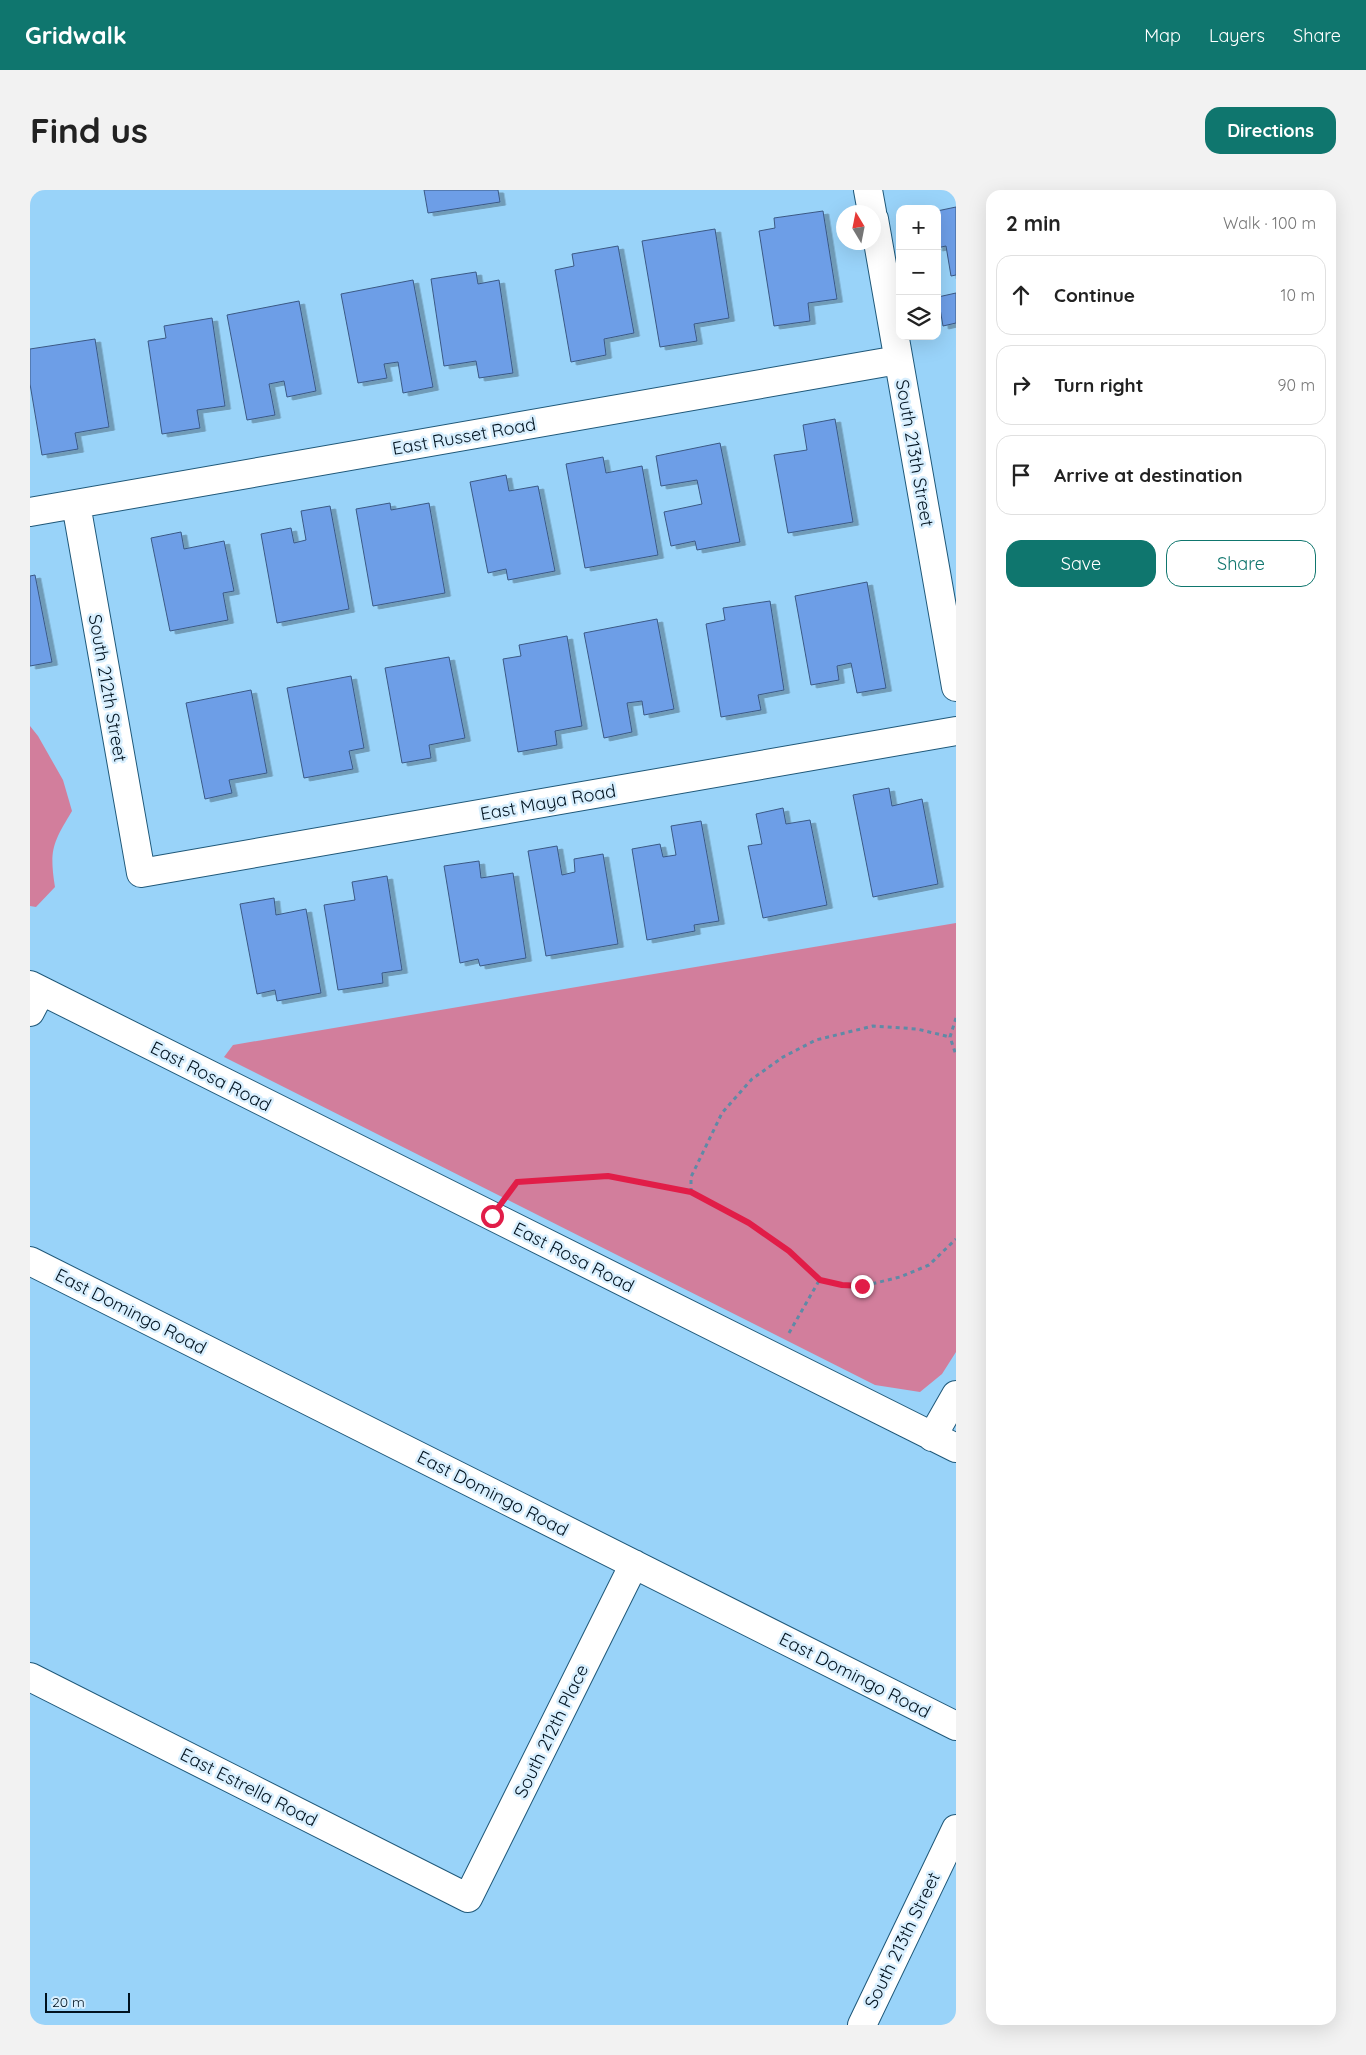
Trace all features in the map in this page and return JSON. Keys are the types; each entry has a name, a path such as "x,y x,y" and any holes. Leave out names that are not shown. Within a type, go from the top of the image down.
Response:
{"street":[{"path":"868,190 871,205"},
{"name":"South 213th Street","path":"879,250 956,687"},
{"name":"East Russet Road","path":"30,512 898,360"},
{"name":"South 212th Street","path":"76,504 141,873"},
{"name":"East Maya Road","path":"141,873 956,731"},
{"name":"East Rosa Road","path":"34,996 492,1216 944,1442"},
{"name":"East Domingo Road","path":"30,1261 956,1726"},
{"path":"944,1442 956,1395"},
{"name":"South 212th Place","path":"468,1898 634,1564"},
{"name":"East Estrella Road","path":"30,1677 468,1898"},
{"name":"South 213th Street","path":"862,2025 956,1829"}],"path":[{"path":"956,1018 950,1037 956,1055"},
{"path":"691,1192 691,1176 722,1113 752,1079 783,1057 816,1040 873,1026 918,1029 950,1037"},
{"path":"492,1216 517,1182 608,1176 691,1192 749,1223 789,1251 820,1280 842,1285 862,1286 900,1278 929,1265 956,1239"},
{"path":"774,1357 820,1280"}],"shaded area":[{"path":"30,726 38,736 63,780 72,811 60,831 54,847 52,864 55,887 36,907 30,906"},
{"path":"956,923 956,1352 942,1374 920,1392 875,1385 224,1057 233,1045"}],"building":[{"path":"424,190 498,190 500,202 428,213"},
{"path":"956,207 956,275 951,276 946,246 941,247 941,210"},
{"path":"823,211 837,299 808,303 810,321 774,326 759,231 775,228 774,218"},
{"path":"715,229 729,318 694,324 697,341 660,347 642,241"},
{"path":"618,246 634,333 604,339 606,355 571,362 555,270 574,266 572,254"},
{"path":"476,272 478,284 499,280 513,373 479,378 476,361 444,366 431,279"},
{"path":"413,280 433,387 403,393 398,362 384,364 387,378 358,383 341,294"},
{"path":"956,293 956,323 943,326 941,296"},
{"path":"299,301 316,391 287,397 284,381 269,384 275,415 247,420 227,315"},
{"path":"212,318 225,406 197,410 200,428 162,434 148,341 166,338 164,326"},
{"path":"95,339 109,427 75,433 78,449 42,455 30,384 30,349"},
{"path":"835,419 853,522 788,533 774,455 807,450 803,425"},
{"path":"720,443 740,542 697,550 695,541 671,546 664,512 702,504 697,480 661,486 656,456"},
{"path":"603,457 606,473 642,466 658,555 585,568 566,464"},
{"path":"506,475 509,491 538,486 555,571 508,580 506,569 488,573 470,482"},
{"path":"390,503 391,510 429,503 445,593 373,606 356,509"},
{"path":"330,506 349,609 277,623 261,534 291,528 294,543 306,540 301,511"},
{"path":"181,532 184,549 224,541 234,591 223,593 228,620 170,631 151,538"},
{"path":"35,575 52,662 30,666 30,576"},
{"path":"867,582 886,688 857,693 851,663 837,666 839,680 811,685 795,596"},
{"path":"770,601 784,690 758,695 761,710 721,717 706,624 725,620 723,608"},
{"path":"657,619 674,709 644,715 642,701 627,703 632,732 604,738 584,633"},
{"path":"567,636 582,726 555,731 557,745 518,752 503,659 521,656 519,645"},
{"path":"449,657 465,738 429,745 431,758 402,763 385,668"},
{"path":"351,676 364,748 349,751 353,769 304,778 287,688"},
{"path":"251,690 267,773 229,780 232,793 205,799 186,703"},
{"path":"889,788 892,806 922,799 938,884 873,897 853,795"},
{"path":"783,808 786,824 810,820 827,905 763,918 748,846 762,844 756,814"},
{"path":"701,821 719,921 694,925 695,931 647,940 632,849 660,844 663,857 676,855 671,826"},
{"path":"557,846 562,875 575,872 574,859 603,854 618,944 546,956 528,851"},
{"path":"479,861 481,878 513,873 526,958 480,966 478,959 460,963 444,866"},
{"path":"387,876 402,970 382,973 383,983 338,990 324,905 355,900 352,882"},
{"path":"274,898 276,915 306,909 321,993 277,1001 275,990 257,994 240,904"}],"route":[{"path":"492,1216 517,1182 608,1176 691,1192 749,1223 789,1251 820,1280 842,1285 862,1286"}]}
